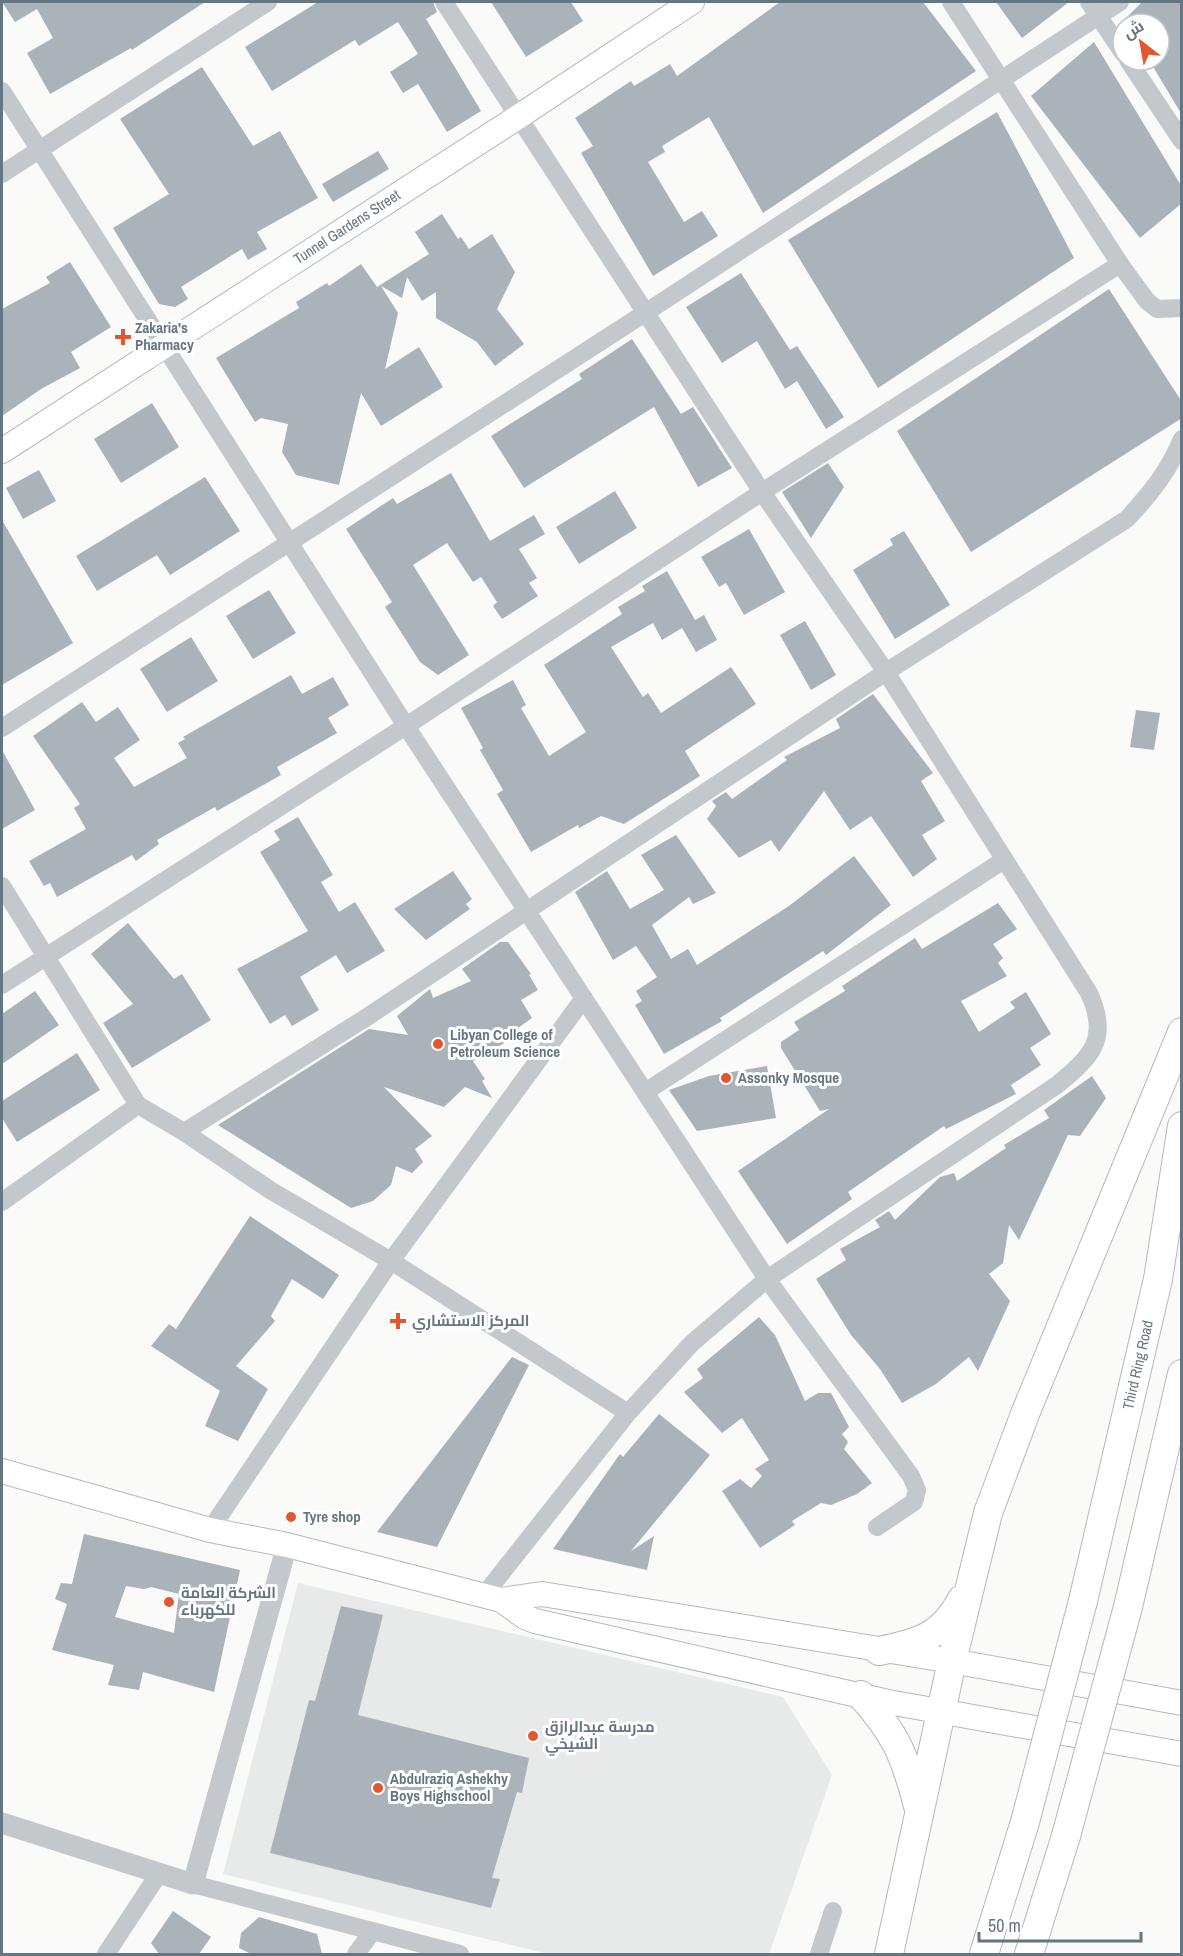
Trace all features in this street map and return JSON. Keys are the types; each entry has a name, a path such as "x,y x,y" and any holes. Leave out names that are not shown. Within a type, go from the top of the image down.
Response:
{"highway":[{"path":"889,1954 943,1713 952,1661 988,1513 1024,1414 1182,1032"},
{"name":"Third Ring Road","path":"984,1954 1025,1822 1083,1601 1158,1279 1182,1126"},
{"path":"1029,1954 1066,1836 1128,1607 1182,1374"},
{"path":"879,1651 923,1640 940,1629 951,1619 972,1581"},
{"path":"861,1695 887,1724 903,1753 919,1812"}],"main road":[{"name":"Tunnel Gardens Street","path":"2,451 519,117 692,2"},
{"path":"2,1471 210,1530 287,1545 492,1598 535,1621 943,1713 1182,1754"},
{"path":"492,1598 542,1594 879,1651 952,1661 1182,1703"}],"street":[{"path":"2,174 268,2"},
{"path":"444,2 762,492 886,672 1089,993 1098,1013 1099,1038 1084,1063 1057,1085 767,1279 692,1342 628,1413 492,1598"},
{"path":"951,2 1120,264 1148,301 1157,309 1182,308"},
{"path":"2,728 645,313 1001,79 1094,9 1120,2"},
{"path":"1094,9 1111,35"},
{"path":"1136,72 1182,141"},
{"path":"2,91 162,346 406,726 528,909 767,1279 911,1476 917,1491 914,1502 877,1527"},
{"path":"2,985 406,726 762,492 1120,264"},
{"path":"184,1132 364,1019 886,672 1127,519 1154,490 1182,439"},
{"path":"645,1092 1004,860"},
{"path":"2,886 138,1105 184,1132 270,1190 391,1261 628,1413"},
{"path":"210,1530 391,1261 584,998"},
{"path":"2,1202 138,1105"},
{"path":"194,1884 287,1545"},
{"path":"2,1823 158,1875 460,1954"},
{"path":"106,1954 158,1875"},
{"path":"819,1954 833,1911"},
{"path":"356,1954 372,1932"}],"shaded area":[{"name":"مدرسة عبدالرازق الشيخي","path":"298,1583 783,1697 832,1775 769,1954 548,1954 223,1874"}],"building":[{"path":"2,2 205,2 132,50 131,48 50,94 27,53 53,38 37,9 15,22"},
{"path":"318,2 433,2 437,12 426,19 481,111 447,132 418,84 403,93 390,72 418,54 398,22 359,46 355,40 272,91 245,47"},
{"path":"491,2 571,2 583,21 526,57"},
{"path":"780,2 923,2 976,71 763,213 709,117 662,146 665,152 648,162 684,222 702,211 718,236 653,276 581,153 593,146 575,118 631,81 634,86 670,64 677,76"},
{"path":"996,2 1069,2 1022,38"},
{"path":"1142,2 1182,2 1182,115 1156,72 1171,72 1171,12 1132,12"},
{"path":"1094,42 1182,187 1182,203 1140,238 1031,96"},
{"path":"202,67 253,146 280,131 318,198 257,232 267,249 248,260 242,249 181,287 188,299 175,307 159,304 113,228 169,194 120,119"},
{"path":"997,112 1074,258 878,388 788,240"},
{"path":"378,151 389,169 333,202 322,184"},
{"path":"442,214 458,239 461,237 469,249 492,234 515,272 497,309 524,344 495,366 477,342 436,318 436,292 422,301 407,277 402,298 381,286 398,313 385,369 419,347 443,387 381,426 361,393 339,485 296,475 282,452 288,424 261,418 255,422 216,358 299,308 296,302 327,283 329,286 361,264 377,287 429,254 415,232"},
{"path":"70,262 111,327 71,352 80,368 41,389 2,416 2,309 50,283 46,277"},
{"path":"741,273 790,350 797,346 844,417 826,429 797,381 785,389 757,341 722,363 686,307"},
{"path":"1109,289 1182,402 1182,418 971,552 897,431"},
{"path":"632,339 681,414 693,407 732,468 698,487 654,407 524,488 491,436 582,379 579,374"},
{"path":"152,403 179,447 121,483 94,439"},
{"path":"828,463 844,487 811,538 782,492"},
{"path":"39,470 56,501 23,519 6,488"},
{"path":"451,473 490,541 534,515 545,534 519,549 537,578 529,583 538,596 502,619 493,606 497,602 481,577 473,582 447,543 413,565 469,655 438,675 420,662 385,607 392,602 346,529 393,498 397,504"},
{"path":"205,477 240,531 170,575 157,555 97,591 76,556"},
{"path":"615,491 637,528 579,564 556,527"},
{"path":"2,520 73,643 2,685"},
{"path":"749,529 785,592 744,615 726,583 719,587 701,557"},
{"path":"904,531 950,605 895,639 853,570 893,545 890,539"},
{"path":"667,571 695,620 704,615 717,640 696,652 682,628 662,640 653,623 611,647 643,697 648,693 661,713 731,667 756,704 685,751 700,776 624,824 601,816 579,828 578,825 531,852 497,794 503,790 480,750 483,748 461,708 513,680 526,705 521,708 549,756 586,732 544,665 622,614 618,607 645,591 642,586"},
{"path":"269,590 296,633 253,659 226,616"},
{"path":"805,621 836,675 811,690 780,635"},
{"path":"191,637 218,681 167,712 140,669"},
{"path":"291,675 302,694 333,677 349,705 328,718 337,733 277,767 281,775 217,811 215,807 157,840 159,844 136,861 132,855 57,897 50,883 44,886 29,861 86,829 74,808 80,804 33,736 82,702 96,722 118,707 140,740 114,758 134,787 187,758 178,743 185,739 183,737"},
{"path":"873,694 933,773 921,781 945,821 922,835 937,859 913,877 871,816 850,830 824,791 779,852 771,840 739,858 707,819 716,806 712,801 726,792 732,799 787,760 784,757 840,728 836,719"},
{"path":"1136,710 1160,713 1154,750 1130,747"},
{"path":"2,750 35,810 2,829"},
{"path":"298,817 333,875 321,882 339,912 355,902 385,951 347,973 336,955 300,977 319,1010 292,1026 285,1015 270,1024 237,969 308,931 260,852 280,840 274,831"},
{"path":"676,835 716,893 693,904 689,897 652,925 671,959 688,949 697,965 789,906 854,856 891,905 826,955 823,951 720,1018 722,1021 664,1054 635,1005 642,1001 636,991 657,977 636,946 613,960 575,892 607,871 630,909 664,890 641,855"},
{"path":"453,871 472,899 466,904 470,909 426,940 394,909"},
{"path":"998,903 1017,929 993,944 1003,958 998,963 1007,976 961,1001 979,1032 1015,1008 1010,1002 1026,992 1051,1034 1030,1048 1041,1065 1011,1085 1016,1094 946,1129 944,1126 848,1192 852,1199 787,1244 738,1171 829,1109 820,1111 781,1048 781,1042 799,1030 794,1022 845,991 842,986 915,938 922,949"},
{"path":"128,923 174,979 182,974 211,1020 132,1068 103,1023 133,1004 91,954"},
{"path":"500,942 508,942 531,974 529,975 538,990 521,1000 532,1018 518,1028 522,1033 473,1061 485,1079 482,1081 492,1098 465,1087 444,1107 384,1087 432,1136 415,1149 423,1162 412,1173 396,1166 391,1185 373,1201 351,1208 218,1125 369,1029 408,1035 397,1016 430,989 433,998 471,981 462,969"},
{"path":"35,991 59,1025 2,1064 2,1014"},
{"path":"77,1053 100,1090 17,1142 2,1118 2,1101"},
{"path":"767,1066 776,1118 697,1131 669,1090 709,1076"},
{"path":"1092,1076 1106,1098 1080,1136 1068,1135 1019,1240 1009,1225 1003,1263 989,1274 1010,1301 978,1371 969,1357 936,1384 902,1403 880,1369 851,1335 816,1279 846,1260 840,1249 880,1227 875,1220 889,1211 895,1220 940,1177 954,1173 957,1181 1006,1148 1004,1145 1049,1118 1044,1110"},
{"path":"250,1216 339,1275 323,1299 292,1279 271,1316 275,1321 236,1366 268,1389 238,1441 205,1426 220,1391 151,1346 169,1324 176,1329"},
{"path":"759,1317 775,1335 805,1401 818,1393 831,1393 849,1427 842,1434 848,1442 844,1449 872,1483 857,1494 831,1505 821,1503 792,1521 795,1525 760,1548 722,1491 740,1479 751,1488 762,1476 755,1469 769,1460 742,1418 722,1433 684,1392 703,1378 697,1369"},
{"path":"512,1357 529,1365 437,1547 377,1532"},
{"path":"659,1414 710,1455 631,1551 654,1536 647,1570 553,1549 620,1454 623,1457"},
{"path":"84,1534 240,1570 214,1692 143,1672 139,1690 108,1685 114,1665 52,1650 67,1604 55,1599 61,1583 72,1584","holes":["126,1586 144,1589 151,1587 179,1594 174,1633 115,1617"]},
{"path":"341,1606 383,1615 358,1715 529,1758 522,1793 517,1792 492,1878 500,1879 491,1908 270,1853 309,1700 315,1701"},
{"path":"173,1911 211,1937 199,1954 159,1954 151,1943"},
{"path":"259,1917 317,1934 322,1954 251,1954 239,1948 241,1933"}],"place":[{"name":"Zakaria's Pharmacy","path":"123,337"},
{"name":"Libyan College of Petroleum Science","path":"438,1044"},
{"name":"Assonky Mosque","path":"726,1078"},
{"name":"المركز الاستشاري","path":"398,1321"},
{"name":"Tyre shop","path":"291,1517"},
{"name":"الشركة العامة للكهرباء","path":"169,1602"},
{"name":"مدرسة عبدالرازق الشيخي","path":"533,1736"},
{"name":"Abdulraziq Ashekhy Boys Highschool","path":"378,1788"}]}
